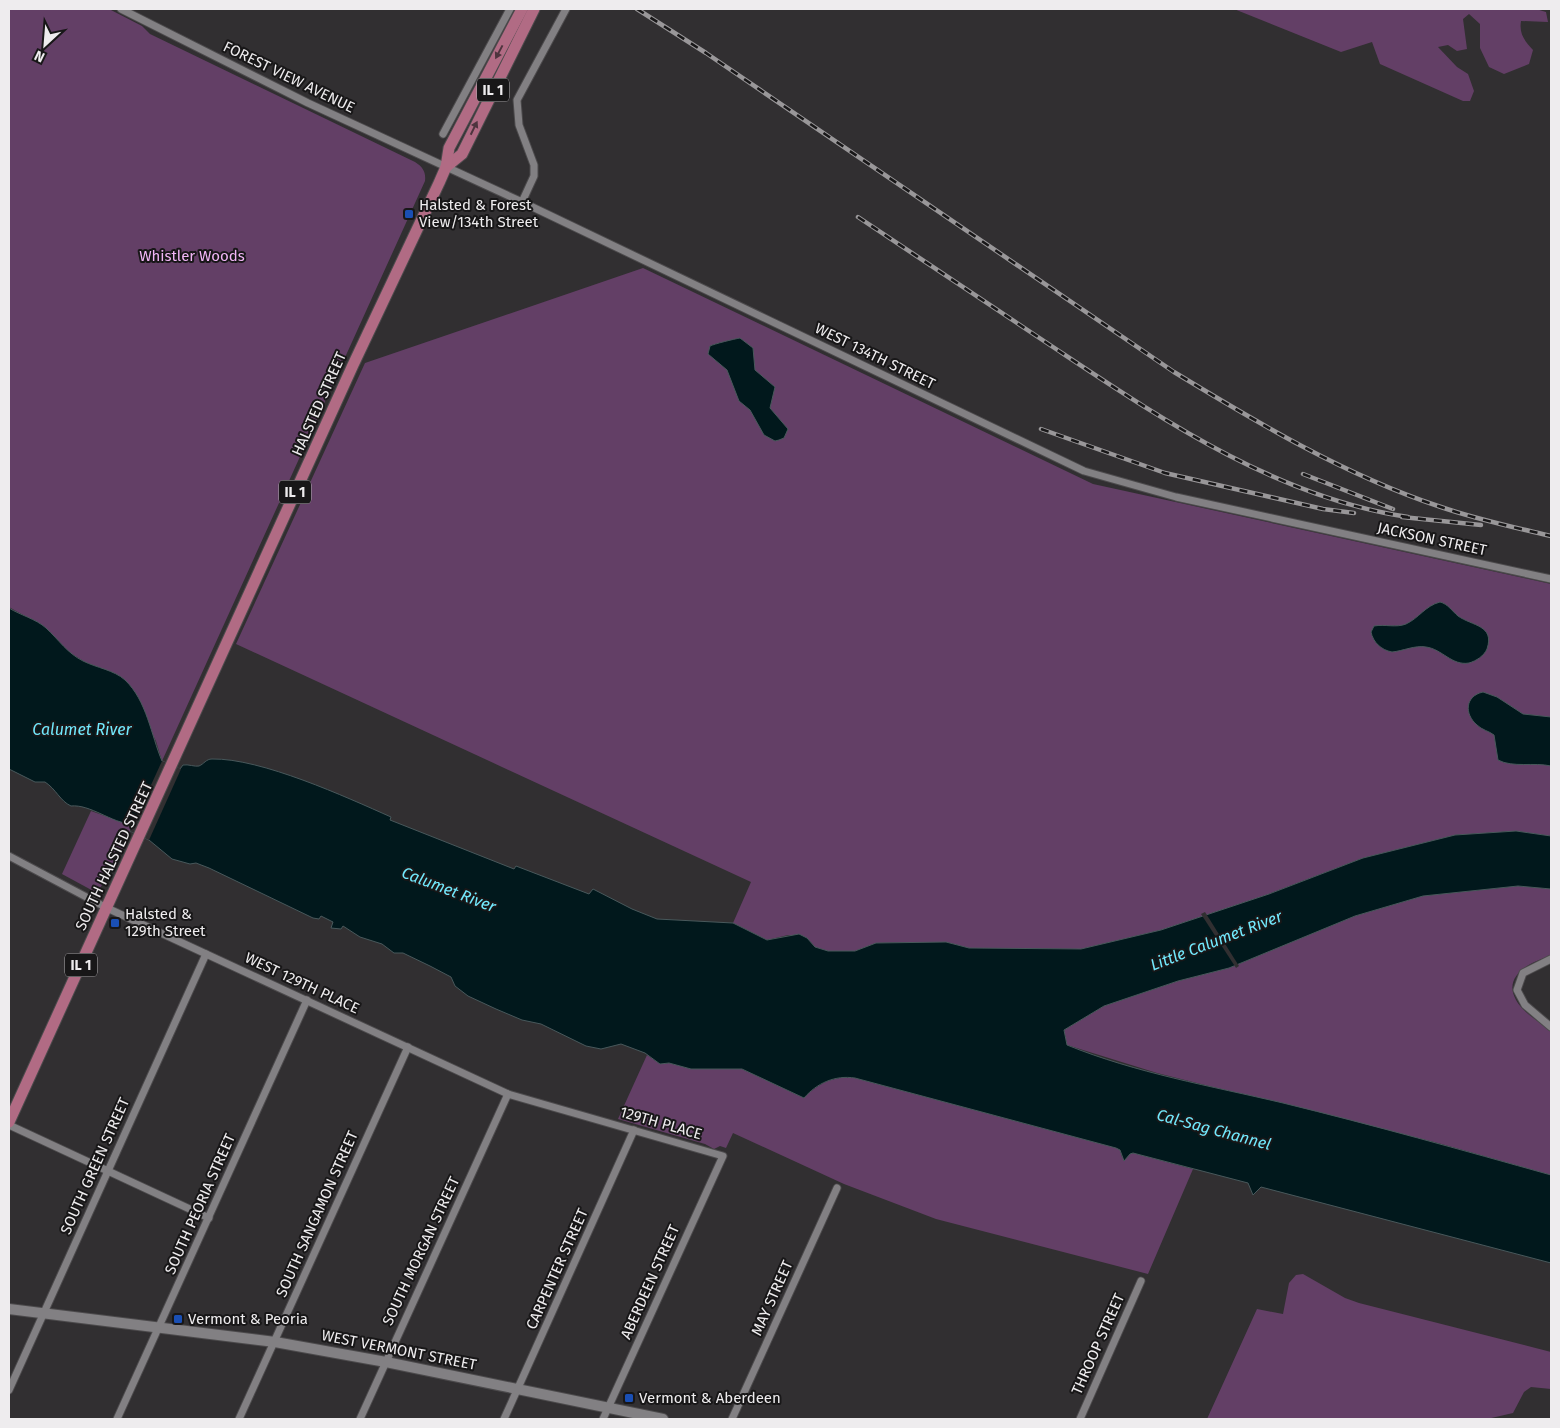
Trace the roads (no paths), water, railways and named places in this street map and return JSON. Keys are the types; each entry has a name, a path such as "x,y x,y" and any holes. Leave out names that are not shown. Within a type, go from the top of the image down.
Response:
{"main road":[{"name":"HALSTED STREET","path":"172,765 357,356 446,167 449,148 522,9"},
{"name":"HALSTED STREET","path":"446,167 462,154 534,9"},
{"name":"SOUTH HALSTED STREET","path":"9,1124 172,765"}],"street":[{"name":"FOREST VIEW AVENUE","path":"121,9 290,94 446,167"},
{"path":"443,134 510,9"},
{"path":"522,202 534,176 534,165 518,125 517,100 566,9"},
{"name":"WEST 134TH STREET","path":"446,167 1084,472 1176,498 1308,525"},
{"name":"JACKSON STREET","path":"1308,525 1551,579"},
{"name":"WEST 129TH PLACE","path":"9,856 107,908 508,1094 591,1117"},
{"name":"SOUTH GREEN STREET","path":"9,1390 206,954"},
{"path":"1551,960 1523,973 1518,984 1519,998 1551,1027"},
{"name":"SOUTH PEORIA STREET","path":"117,1419 307,1000"},
{"name":"SOUTH SANGAMON STREET","path":"239,1419 408,1047"},
{"name":"SOUTH MORGAN STREET","path":"360,1419 508,1094"},
{"name":"129TH PLACE","path":"591,1117 722,1156"},
{"path":"9,1124 208,1218"},
{"name":"CARPENTER STREET","path":"504,1419 634,1130"},
{"name":"ABERDEEN STREET","path":"603,1419 722,1156"},
{"name":"MAY STREET","path":"732,1419 837,1188"},
{"name":"THROOP STREET","path":"1080,1419 1141,1281"},
{"name":"WEST VERMONT STREET","path":"9,1309 159,1326 274,1342 386,1362 662,1419"}],"water":[{"path":"740,338 753,348 755,370 775,387 770,408 788,429 784,438 775,441 764,435 750,410 739,401 727,370 708,354 710,346"},
{"path":"1440,602 1448,606 1458,616 1481,627 1488,635 1489,641 1486,652 1480,658 1469,663 1457,662 1432,648 1422,647 1392,652 1378,645 1374,639 1371,632 1374,626 1406,624 1430,606"},
{"path":"9,608 42,625 77,658 116,674 125,680 139,698 162,761 180,769 183,765 199,766 212,759 232,760 254,765 328,790 391,817 390,820 514,869 516,866 589,894 593,889 632,909 657,919 733,923 767,940 799,934 807,938 815,947 828,951 855,951 876,943 946,942 969,948 1081,949 1161,930 1269,894 1363,858 1455,835 1516,831 1551,836 1551,889 1518,886 1423,896 1355,916 1229,968 1178,981 1104,1006 1064,1030 1067,1045 1093,1055 1174,1078 1350,1120 1551,1175 1551,1263 1261,1187 1253,1195 1248,1183 1133,1153 1124,1161 1120,1150 1116,1148 855,1078 848,1077 827,1081 815,1088 804,1098 742,1069 691,1069 669,1063 660,1064 645,1053 621,1044 601,1049 586,1046 541,1024 522,1020 496,1009 468,996 455,986 451,977 430,966 403,953 394,953 382,944 360,937 343,926 341,929 331,928 333,922 321,916 319,919 313,918 209,868 196,863 190,864 172,859 149,840 130,831 133,826 131,824 86,808 71,806 45,782 35,782 9,769"},
{"path":"1483,692 1497,697 1523,714 1551,717 1551,766 1510,764 1498,760 1494,735 1477,725 1468,711 1468,706 1473,697"}],"railway":[{"path":"637,9 706,53 1174,372 1270,429 1369,479 1403,493 1466,515 1551,536"},
{"path":"858,217 1138,403 1223,452 1313,493 1360,507 1408,517"},
{"path":"1041,429 1165,473 1323,509 1354,513"},
{"path":"1303,474 1393,509"},
{"path":"1402,517 1481,525"}],"place":[{"name":"Halsted & Forest View/134th Street","path":"409,214"},
{"name":"Halsted & 129th Street","path":"115,923"},
{"name":"Vermont & Peoria","path":"178,1319"},
{"name":"Vermont & Aberdeen","path":"629,1398"}],"park label":[{"name":"Whistler Woods","path":"192,256"}],"water label":[{"name":"Calumet River","path":"82,729"},
{"name":"Calumet River","path":"449,889"},
{"name":"Little Calumet River","path":"1216,940"},
{"name":"Cal-Sag Channel","path":"1214,1129"}]}
